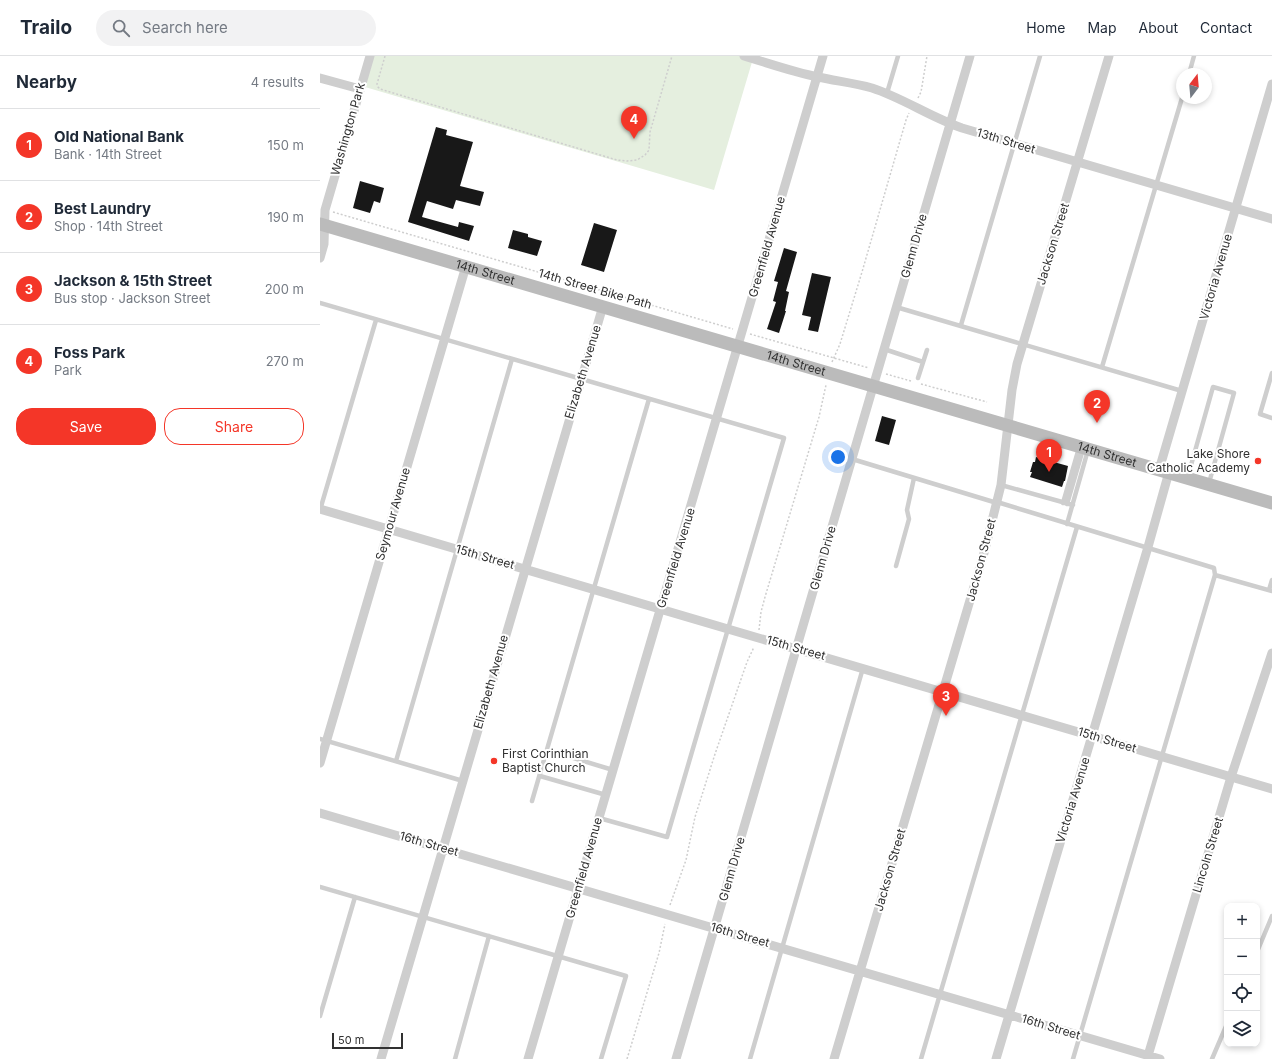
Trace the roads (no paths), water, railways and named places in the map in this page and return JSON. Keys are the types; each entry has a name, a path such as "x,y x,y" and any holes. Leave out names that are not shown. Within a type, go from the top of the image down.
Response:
{"street":[{"name":"Washington Park","path":"320,258 324,244 322,225 325,210 370,56"},
{"name":"13th Street","path":"744,56 817,77 851,82 887,93 950,124 1272,219"},
{"name":"Greenfield Avenue","path":"528,1059 823,56"},
{"name":"Glenn Drive","path":"676,1059 970,56"},
{"name":"Jackson Street","path":"834,1059 984,553 1001,485 1013,386 1022,343 1109,56"},
{"path":"320,78 360,89"},
{"name":"Victoria Avenue","path":"996,1059 1148,548 1182,391 1272,84"},
{"name":"14th Street","path":"322,225 1272,503"},
{"name":"Seymour Avenue","path":"320,763 323,740 389,529 466,266"},
{"name":"Elizabeth Avenue","path":"381,1059 603,306"},
{"name":"15th Street","path":"320,510 728,628 1272,789"},
{"name":"Lincoln Street","path":"1148,1057 1231,777 1272,653"},
{"name":"16th Street","path":"320,813 861,970 1080,1035 1148,1057 1160,1059"}],"lane":[{"path":"887,93 898,56"},
{"path":"961,325 1040,56"},
{"path":"1191,68 1194,56"},
{"path":"1102,367 1180,104"},
{"path":"320,304 784,438 667,837 599,818"},
{"path":"896,307 1182,391"},
{"path":"320,510 376,320"},
{"path":"884,350 923,362"},
{"path":"918,378 927,350"},
{"path":"396,761 512,359"},
{"path":"1272,373 1260,414 1272,418"},
{"path":"1187,478 1213,387 1234,393 1208,484"},
{"path":"532,801 649,399"},
{"path":"1068,504 1084,447"},
{"path":"1067,524 1068,504 1084,447"},
{"path":"852,459 1214,568 1216,575 1161,756 1073,1059"},
{"path":"896,566 909,519 907,510 914,478"},
{"path":"1001,485 1068,504"},
{"path":"921,1059 1077,527"},
{"path":"1216,575 1270,590 1272,580"},
{"path":"750,1059 863,668"},
{"path":"323,740 463,781"},
{"path":"547,750 613,770"},
{"path":"540,776 606,795"},
{"path":"320,887 626,976 601,1059"},
{"path":"320,1016 355,897"},
{"path":"1260,945 1272,916"},
{"path":"455,1059 489,936"},
{"path":"1212,1059 1224,1031"}],"place":[{"name":"Foss Park","path":"634,139"},
{"name":"Best Laundry","path":"1097,423"},
{"name":"Lake Shore Catholic Academy","path":"1258,461"},
{"name":"Old National Bank","path":"1049,472"},
{"name":"Jackson & 15th Street","path":"946,716"},
{"name":"First Corinthian Baptist Church","path":"494,761"}]}
